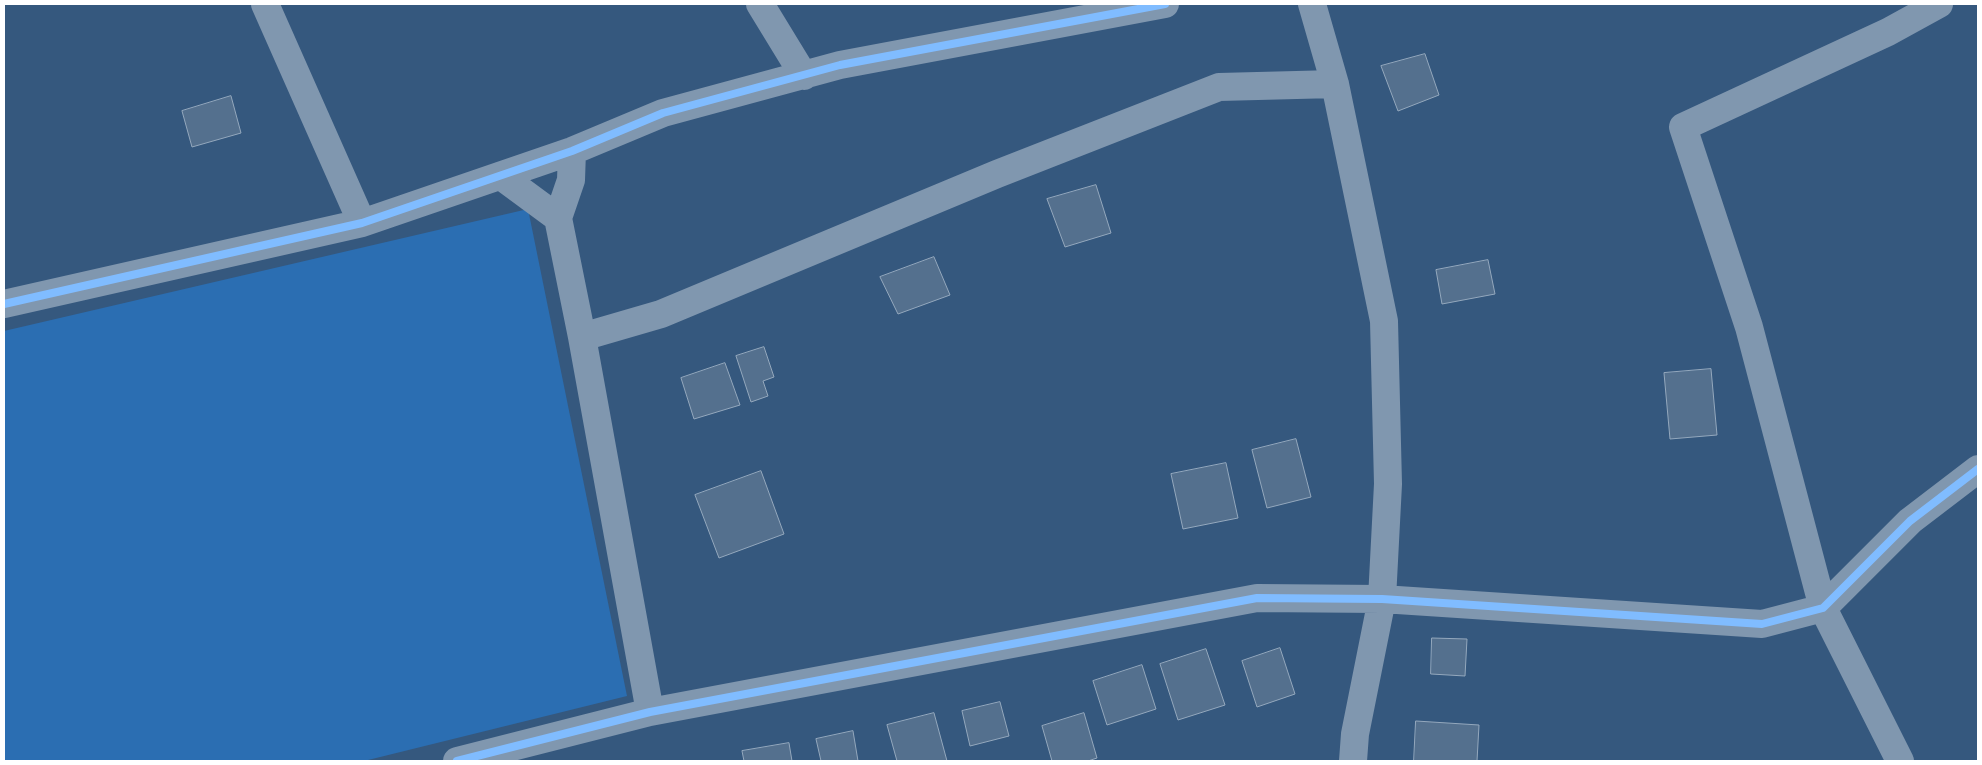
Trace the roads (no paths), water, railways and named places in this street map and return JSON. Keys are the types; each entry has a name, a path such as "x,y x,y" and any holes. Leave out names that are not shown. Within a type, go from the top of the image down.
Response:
{"street":[{"path":"265,4 362,223"},
{"path":"760,4 804,76"},
{"path":"4,304 362,223 572,151 664,113 840,65 1165,4"},
{"path":"1312,4 1335,84 1384,321 1388,484 1382,599 1354,734 1353,761"},
{"path":"1900,761 1823,608 1749,327 1683,127 1888,32 1939,4"},
{"path":"582,337 661,314 997,174 1219,87 1335,84"},
{"path":"572,151 571,180 558,218 582,337 650,712"},
{"path":"501,176 558,218"},
{"path":"457,761 650,712 1257,598 1382,599 1762,624 1823,608 1910,521 1978,470"}]}
